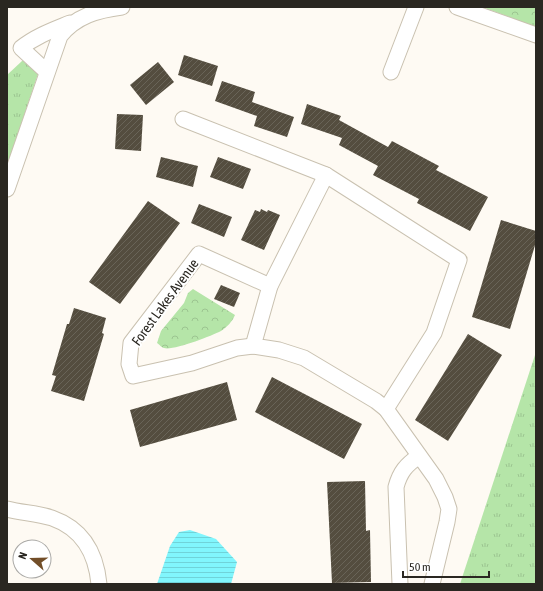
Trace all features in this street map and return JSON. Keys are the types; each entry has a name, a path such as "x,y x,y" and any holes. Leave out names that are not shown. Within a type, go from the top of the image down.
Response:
{"street":[{"path":"49,67 27,44 94,12 122,7"},
{"path":"391,72 416,7"},
{"path":"457,7 536,35"},
{"path":"7,189 60,36 74,21"},
{"path":"183,119 326,175 459,260 434,333 386,409"},
{"path":"253,346 270,286 326,175"},
{"name":"Forest Lakes Avenue","path":"270,286 199,254 131,343 129,364 133,376 192,363 237,348 253,346 279,350 304,358 376,400 386,409 436,479 449,509 432,584"},
{"path":"400,584 396,487 399,477 408,463 419,456"},
{"path":"7,508 53,519 69,527 82,537 91,551 96,563 99,584"}],"green space":[{"path":"482,7 536,7 536,27"},
{"path":"490,7 536,7 536,23"},
{"path":"22,61 25,61 36,68 38,74 7,166 7,75"},
{"path":"193,289 235,315 234,318 221,331 183,345 163,348 157,343 161,331 184,303 188,293"},
{"path":"536,352 536,584 460,584"}],"water":[{"path":"190,530 216,539 237,562 231,584 157,584 170,546 179,532"}],"building":[{"path":"184,55 218,66 212,86 178,75"},
{"path":"158,62 174,82 146,105 130,85"},
{"path":"222,81 255,92 252,102 294,117 287,137 254,126 257,116 215,101"},
{"path":"307,104 341,116 339,120 388,147 392,141 439,166 436,170 488,197 470,231 417,203 419,199 373,175 378,166 339,145 342,138 301,124"},
{"path":"117,114 143,115 141,151 115,149"},
{"path":"161,157 198,166 193,187 156,177"},
{"path":"218,157 251,169 243,189 210,177"},
{"path":"148,201 180,223 120,304 89,282"},
{"path":"199,204 232,217 224,237 191,223"},
{"path":"261,209 280,215 264,250 241,240 255,210 260,212"},
{"path":"501,220 536,231 536,242 510,329 472,317"},
{"path":"221,285 240,293 234,307 214,299"},
{"path":"74,308 106,318 102,333 104,334 84,401 51,391 56,376 52,375 67,324 69,324"},
{"path":"468,334 502,355 448,441 415,420"},
{"path":"272,377 362,424 344,459 255,412"},
{"path":"227,382 237,420 140,447 130,410"},
{"path":"365,481 366,531 370,530 371,582 332,583 327,482"}]}
